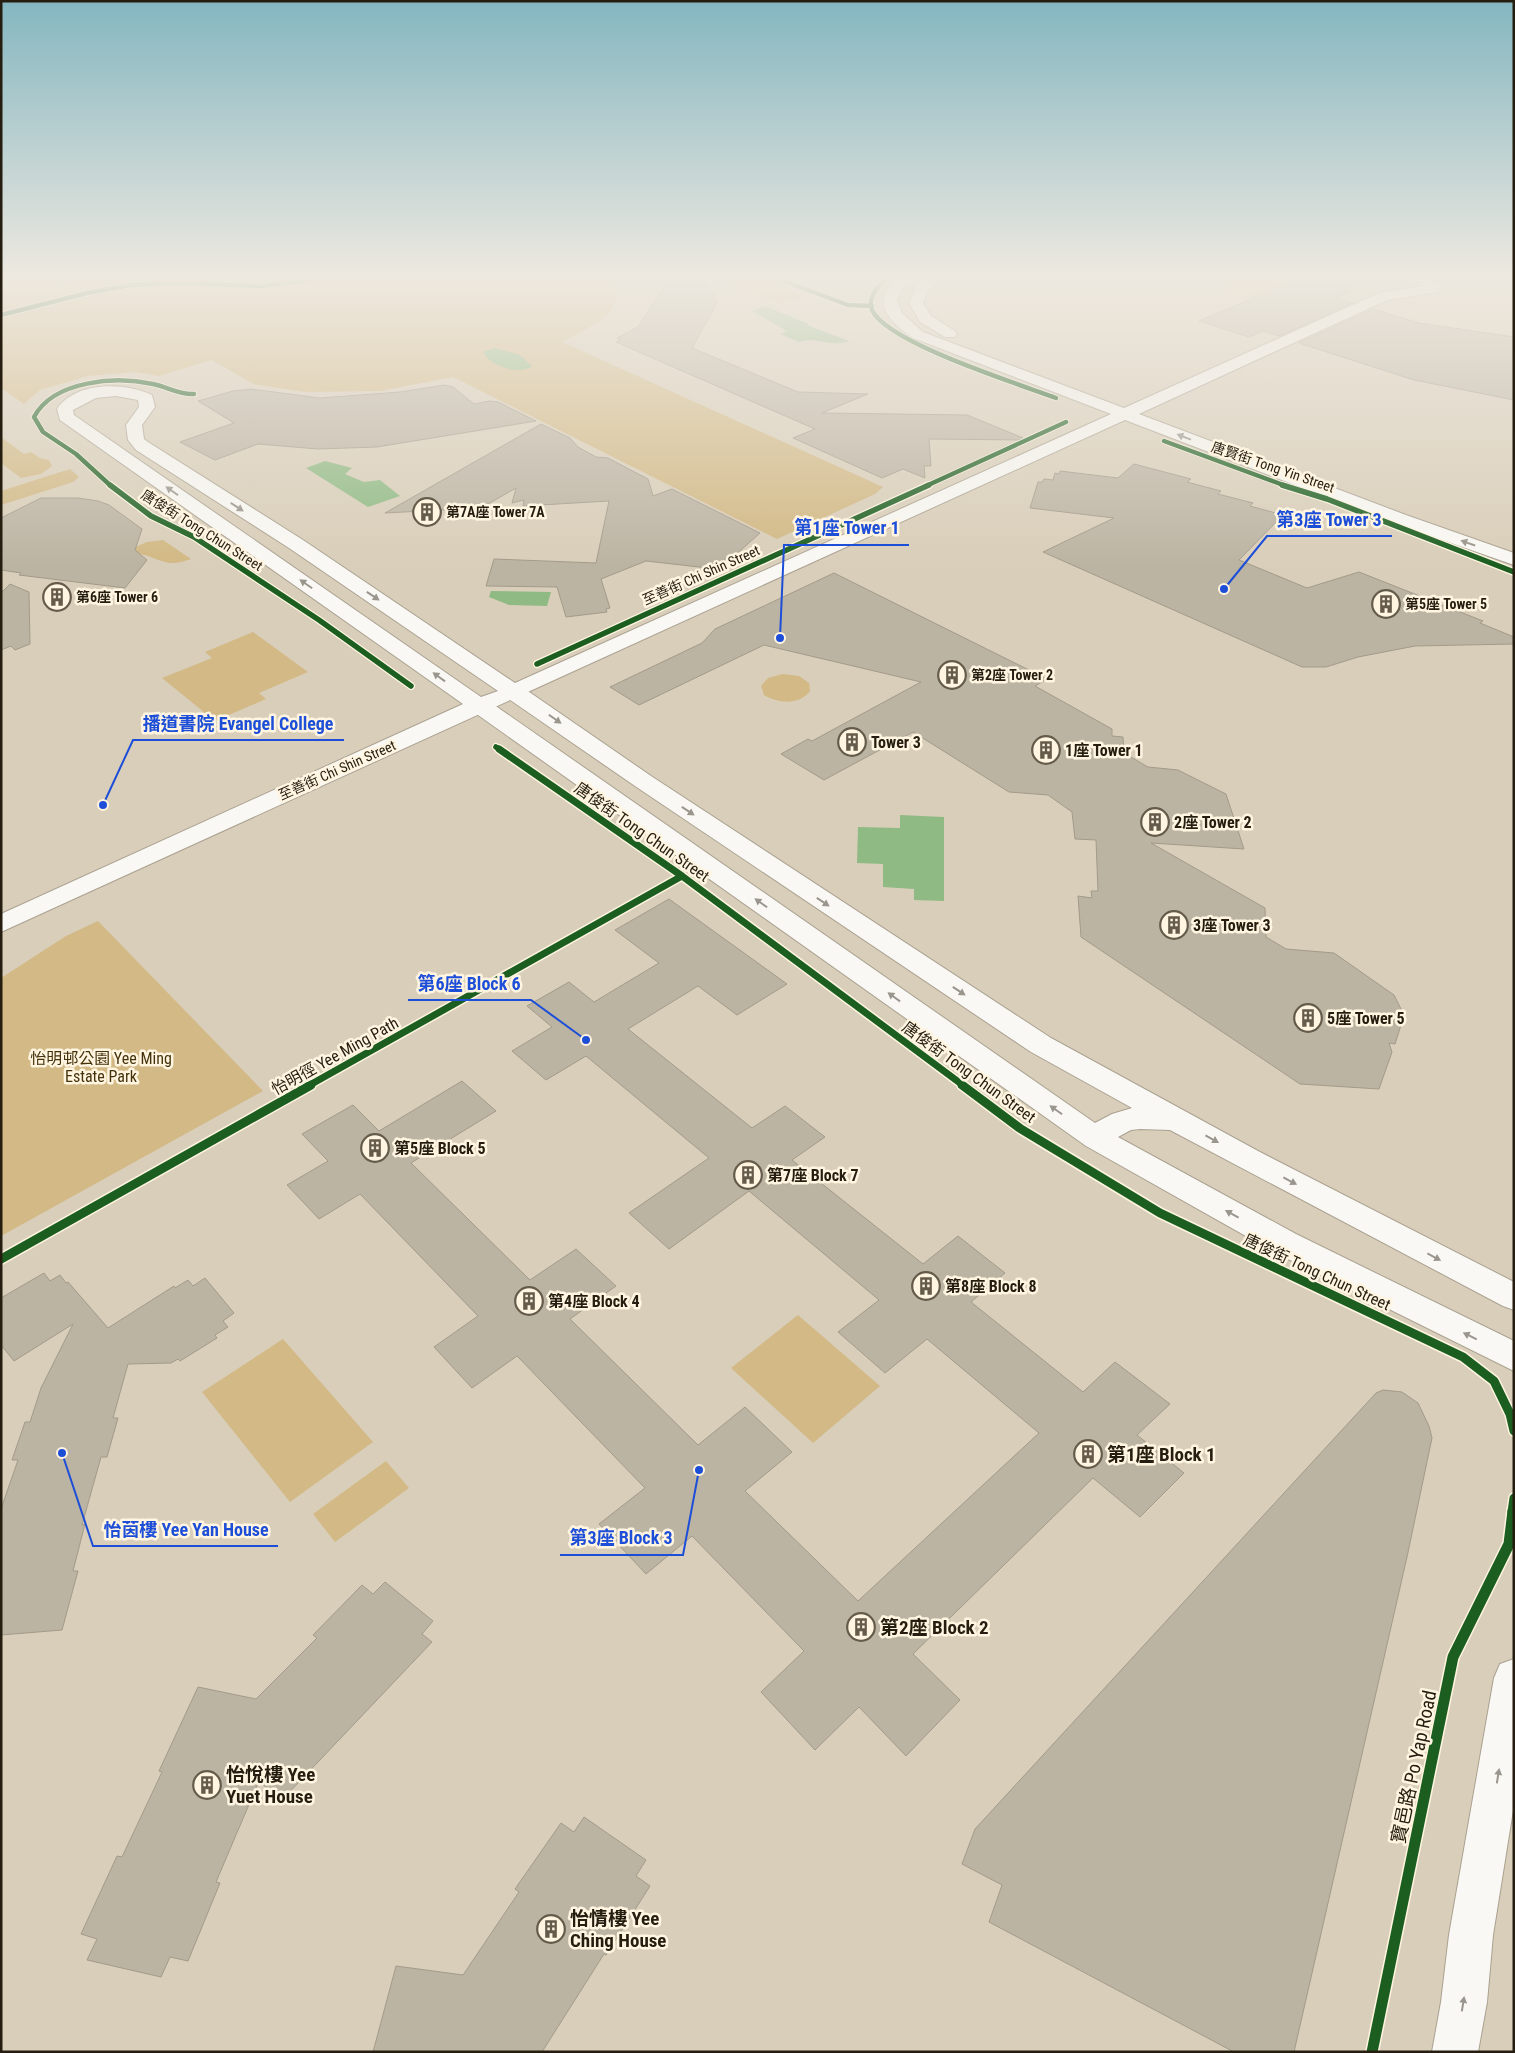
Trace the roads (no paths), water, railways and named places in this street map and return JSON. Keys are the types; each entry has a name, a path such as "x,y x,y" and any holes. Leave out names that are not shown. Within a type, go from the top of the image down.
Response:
{"street":[{"name":"唐賢街 Tong Yin Street","path":"1025,373 1514,542"},
{"name":"唐賢街 Tong Yin Street","path":"1043,373 1400,519 1514,559"},
{"name":"至善街 Chi Shin Street","path":"1,924 478,705 514,692 1218,373"},
{"name":"唐俊街 Tong Chun Street","path":"1514,1297 1247,1159 1041,1045 977,1003 643,781 296,544 142,446 136,440 134,426 147,406 146,398 126,392 104,392 84,397 65,409 66,417 1096,1138 1285,1243 1514,1357"},
{"path":"1096,1138 1110,1125 1141,1116 1177,1120"},
{"path":"1455,2052 1471,1935 1514,1678"}],"place":[{"name":"第7A座 Tower 7A","path":"427,512"},
{"name":"第3座 Tower 3","path":"1224,589"},
{"name":"第6座 Tower 6","path":"57,597"},
{"name":"第5座 Tower 5","path":"1386,604"},
{"name":"第1座 Tower 1","path":"780,638"},
{"name":"第2座 Tower 2","path":"952,675"},
{"name":"Tower 3","path":"852,742"},
{"name":"1座 Tower 1","path":"1046,750"},
{"name":"播道書院 Evangel College","path":"103,805"},
{"name":"2座 Tower 2","path":"1155,822"},
{"name":"3座 Tower 3","path":"1174,925"},
{"name":"5座 Tower 5","path":"1308,1018"},
{"name":"第6座 Block 6","path":"586,1040"},
{"name":"第5座 Block 5","path":"375,1148"},
{"name":"第7座 Block 7","path":"748,1175"},
{"name":"第8座 Block 8","path":"926,1286"},
{"name":"第4座 Block 4","path":"529,1301"},
{"name":"怡茵樓 Yee Yan House","path":"62,1453"},
{"name":"第1座 Block 1","path":"1088,1454"},
{"name":"第3座 Block 3","path":"699,1470"},
{"name":"第2座 Block 2","path":"861,1627"},
{"name":"怡悅樓 Yee Yuet House","path":"207,1785"},
{"name":"怡情樓 Yee Ching House","path":"551,1929"}],"park label":[{"name":"怡明邨公園 Yee Ming Estate Park","path":"101,1067"}]}
